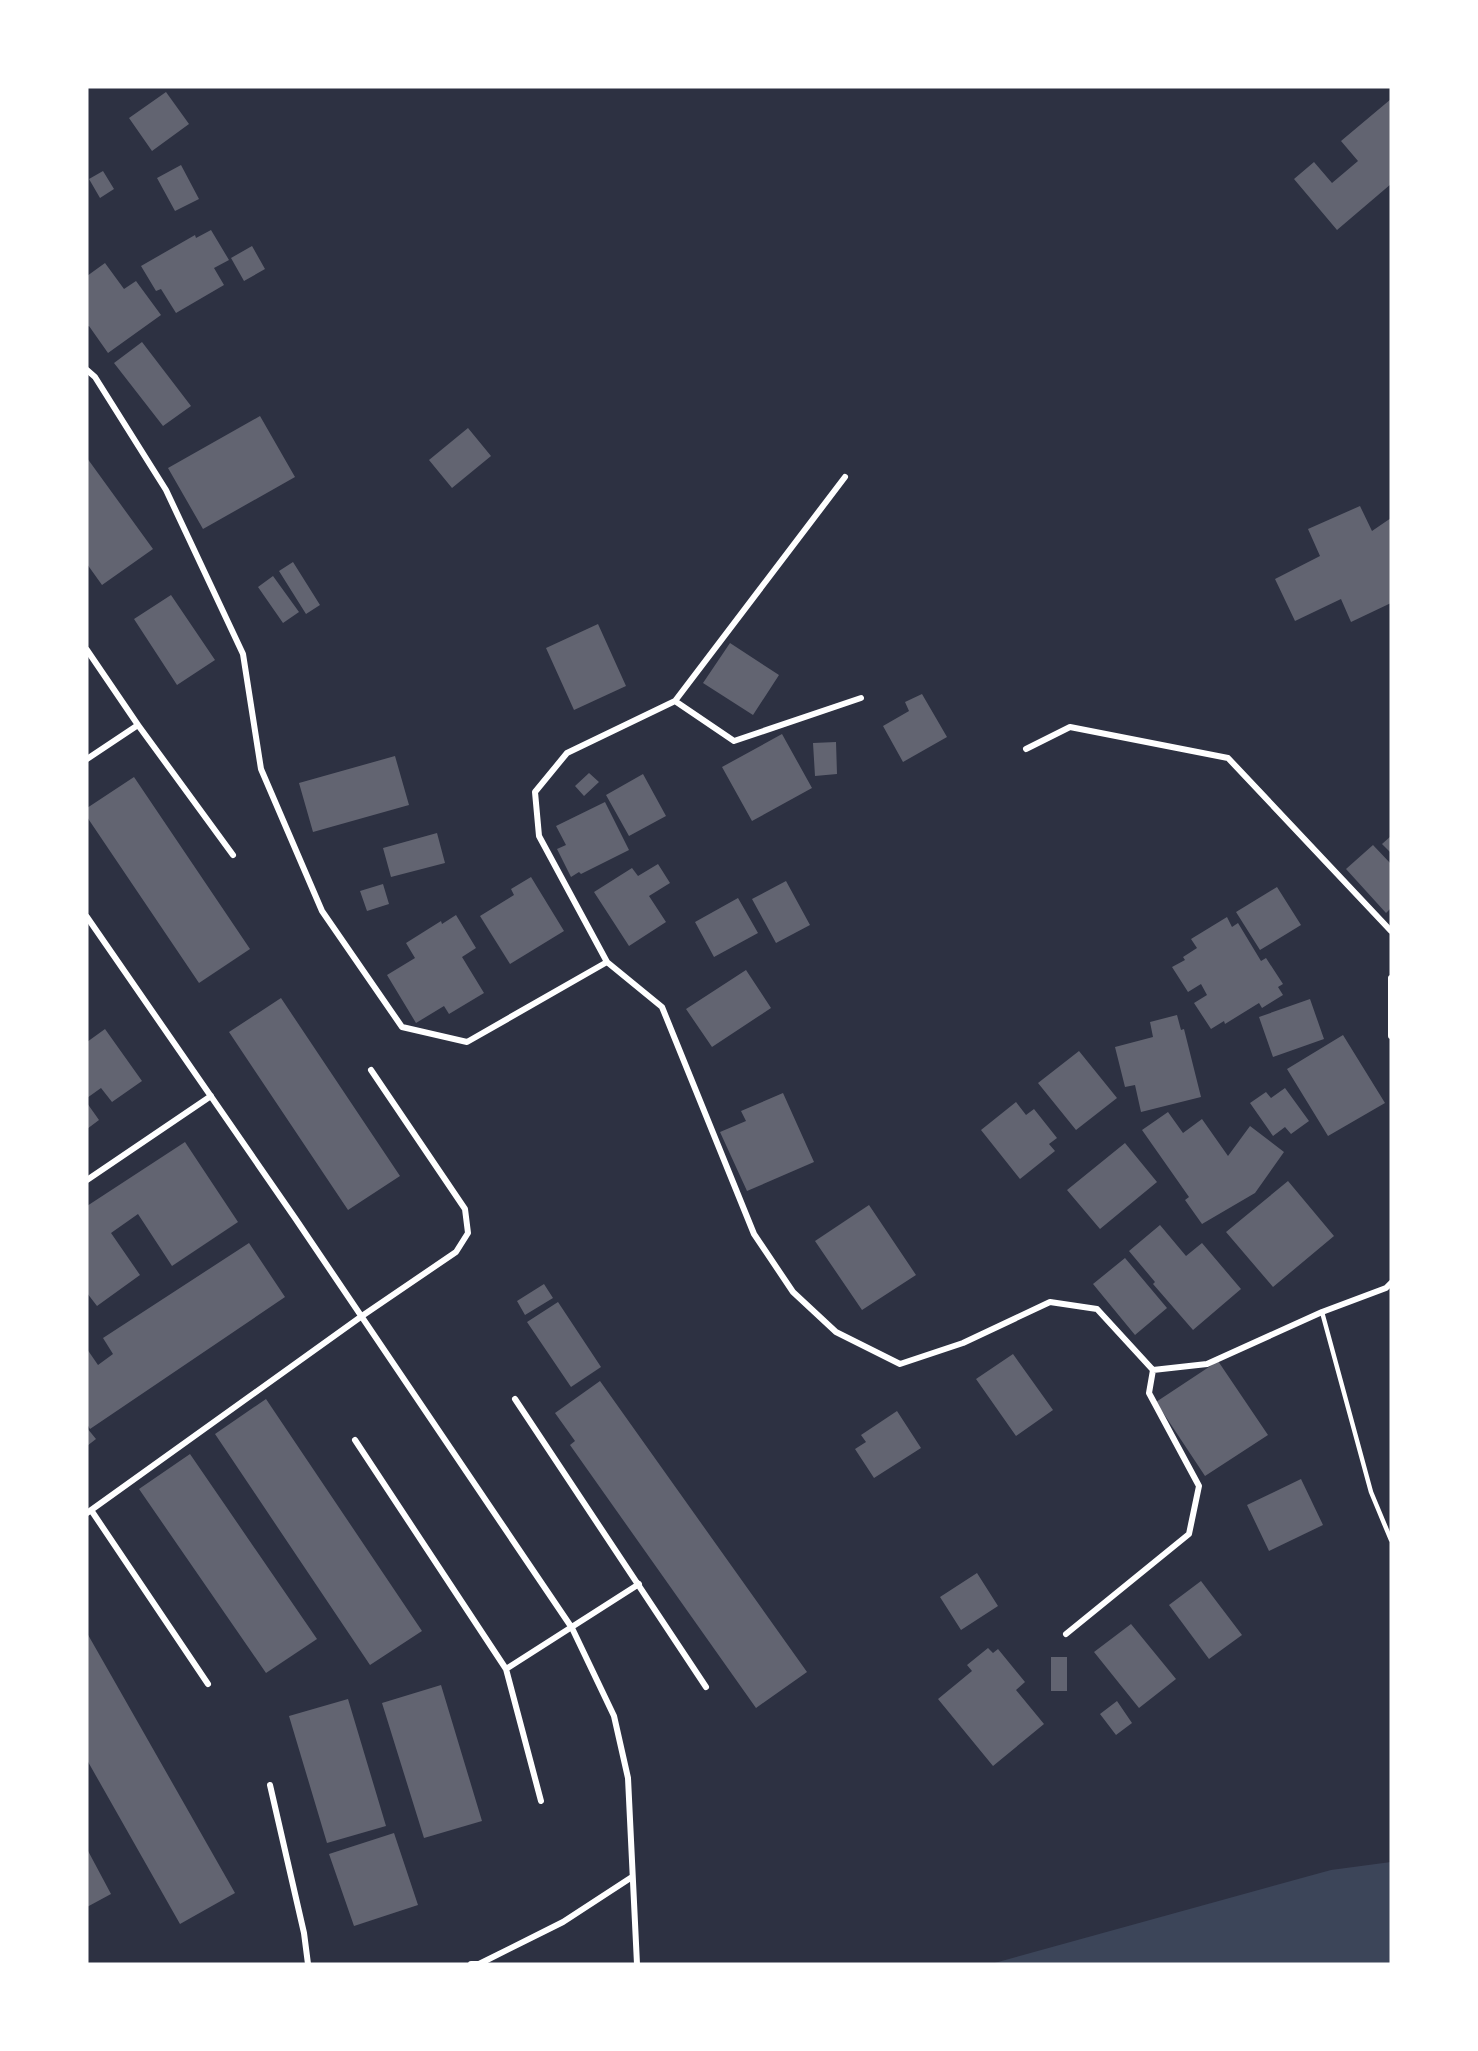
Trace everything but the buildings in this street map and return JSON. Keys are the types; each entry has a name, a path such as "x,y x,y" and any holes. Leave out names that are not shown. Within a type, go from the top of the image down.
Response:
{"street":[{"path":"87,370 95,377 166,490 243,654 261,769 322,911 402,1027 467,1042 607,962"},
{"path":"845,477 675,700 567,753 535,792 539,836 607,962 662,1007 754,1234 793,1292 836,1332 900,1364 963,1343 1050,1302 1097,1309 1153,1370"},
{"path":"87,650 138,725 233,855"},
{"path":"675,700 734,741 861,698"},
{"path":"87,759 138,725"},
{"path":"1026,749 1070,728 1227,758 1391,931"},
{"path":"87,917 362,1316 572,1628 614,1716 628,1778 637,1964"},
{"path":"1391,978 1391,1036"},
{"path":"208,1684 89,1512 362,1316 456,1252 468,1233 465,1209 371,1070"},
{"path":"87,1180 211,1096"},
{"path":"1153,1370 1207,1364 1322,1312 1386,1288 1391,1282"},
{"path":"1066,1634 1189,1534 1198,1486 1149,1393 1153,1370"},
{"path":"515,1399 706,1687"},
{"path":"355,1440 506,1670 541,1801"},
{"path":"506,1670 639,1584"},
{"path":"270,1785 304,1933 308,1964"},
{"path":"471,1964 479,1964 563,1922 632,1877"}],"lane":[{"path":"1322,1312 1371,1492 1391,1540"}],"shaded area":[{"path":"1391,1862 1391,1964 991,1964 1331,1870"}]}
